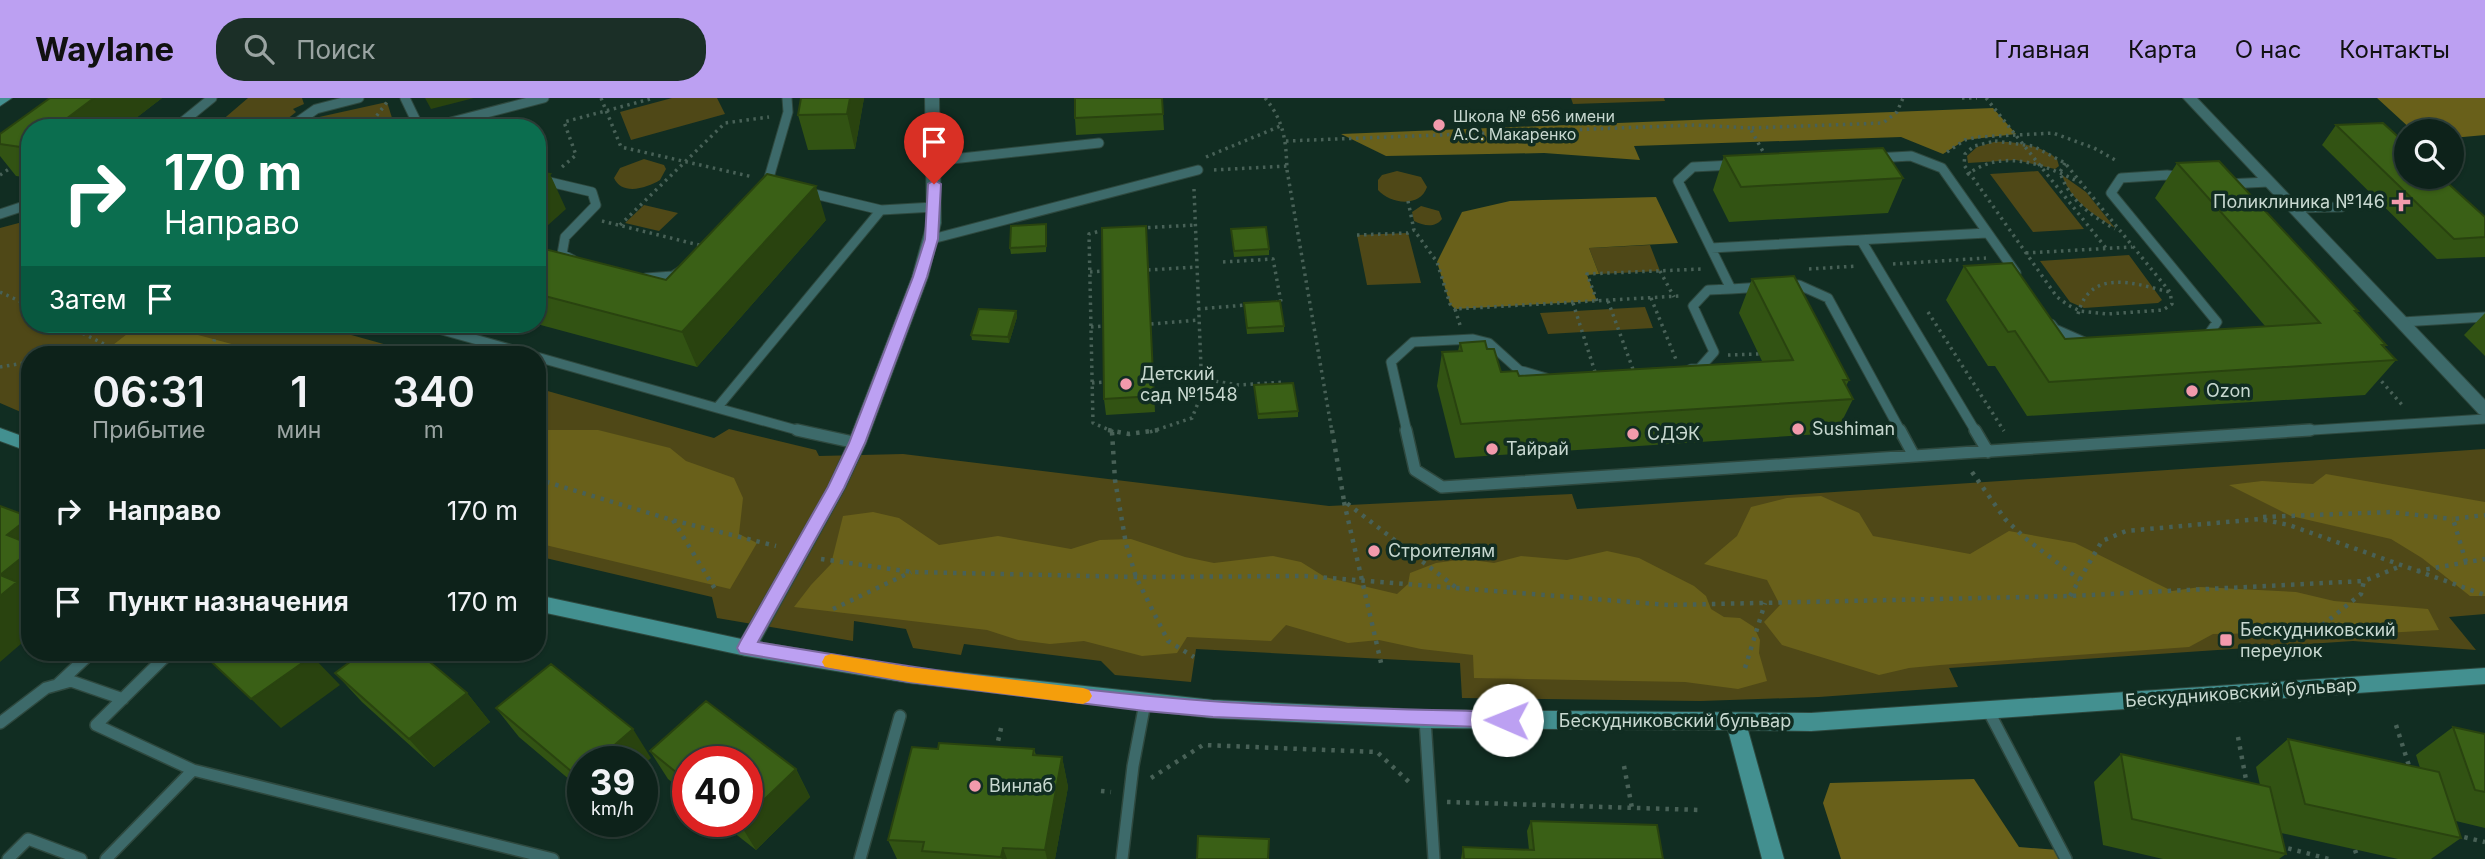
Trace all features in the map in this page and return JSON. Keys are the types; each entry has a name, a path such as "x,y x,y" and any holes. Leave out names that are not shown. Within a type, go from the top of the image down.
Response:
{"street":[{"path":"0,102 5,98"},
{"path":"746,648 836,488 857,443 920,277 932,239 932,98"},
{"path":"2190,98 2485,410"},
{"path":"0,434 21,442"},
{"name":"Бескудниковский бульвар","path":"546,605 746,648 909,675 1213,709 1425,719 1811,722 2485,676"},
{"path":"1736,723 1773,859"}],"lane":[{"path":"186,119 212,98"},
{"path":"302,119 316,109 359,98"},
{"path":"405,98 415,119"},
{"path":"463,119 544,98"},
{"path":"766,189 787,116 787,98"},
{"path":"934,160 1099,143"},
{"path":"1859,159 1911,156 1942,168 2019,278"},
{"path":"1731,289 1678,181 1693,167 1769,163"},
{"path":"932,239 1198,170"},
{"path":"2190,178 2167,175 2121,178 2111,193 2217,322 2208,338 2195,338"},
{"path":"546,181 592,192 596,205 565,237 562,254 587,264"},
{"path":"2214,182 2269,182"},
{"path":"795,190 881,210 934,206"},
{"path":"0,214 21,207"},
{"path":"2293,208 2342,207"},
{"path":"718,408 881,210"},
{"path":"1711,248 1987,233"},
{"path":"1861,240 1989,452"},
{"path":"638,276 651,279 673,276 693,262 707,247"},
{"path":"1680,370 1699,369 1714,352 1693,306 1708,290 1799,285 1828,298 1914,456"},
{"path":"2402,322 2485,317"},
{"path":"2047,319 2054,329 2079,340 2091,345 2104,344"},
{"path":"453,333 499,346"},
{"path":"1556,377 1542,378 1519,370 1489,343 1464,339 1413,342 1391,362 1415,470 1442,486 2485,419"},
{"path":"546,360 821,437 857,443"},
{"path":"56,685 82,661"},
{"path":"161,661 96,725 193,770 553,859"},
{"path":"0,723 47,688 71,681 122,699"},
{"path":"1122,859 1129,792 1145,703"},
{"path":"1988,710 2066,859"},
{"path":"860,859 900,716"},
{"path":"1425,719 1434,859"},
{"path":"106,859 193,770"},
{"path":"8,859 28,839 81,859"}],"path":[{"path":"373,119 389,98"},
{"path":"601,98 621,148 685,162 766,189"},
{"path":"546,177 576,155 564,122 653,98"},
{"path":"1265,98 1281,116 1283,125 1287,166 1343,501 1382,667"},
{"path":"1286,141 1695,125 1751,128 1883,123 1897,112 1903,98"},
{"path":"1962,98 1977,98"},
{"path":"1986,98 2106,248"},
{"path":"620,225 725,123 740,119 787,116"},
{"path":"1112,229 1090,234 1093,423 1112,432 1135,434 1167,430 1192,418 1202,393 1193,195 1201,159 1283,125"},
{"path":"1751,128 1769,163"},
{"path":"1942,157 1965,140 2053,133 2094,148 2144,176"},
{"path":"1995,141 2023,143 2045,150 2065,163 2170,292 2172,304 2163,310 2088,314 2078,312 2057,297 1969,175 1964,159 1974,146 1995,141"},
{"path":"1960,176 1969,175 1976,166 1993,162 2041,166 2060,172 2082,185"},
{"path":"2065,163 2060,172 2063,185 2078,204 2122,233"},
{"path":"1198,170 1287,166"},
{"path":"0,175 12,167"},
{"path":"1408,201 1414,230 1437,262 1464,339"},
{"path":"585,216 707,247"},
{"path":"1140,228 1195,225"},
{"path":"1357,235 1408,233 1414,230"},
{"path":"2002,254 2154,245"},
{"path":"1223,262 1273,259 1281,302 1267,303"},
{"path":"1898,264 1905,275"},
{"path":"1148,270 1196,267"},
{"path":"1597,301 1587,274 1721,268"},
{"path":"1090,272 1104,271"},
{"path":"1661,271 1674,297"},
{"path":"2079,340 2078,312 2086,294 2103,283 2122,282 2197,298"},
{"path":"0,292 21,302"},
{"path":"1455,309 1704,295"},
{"path":"1651,298 1680,370"},
{"path":"1608,301 1634,372"},
{"path":"1573,303 1597,375"},
{"path":"1198,309 1253,304"},
{"path":"1926,308 2002,430 2009,434"},
{"path":"1151,324 1199,320"},
{"path":"1091,327 1105,326"},
{"path":"82,333 108,346"},
{"path":"1714,352 1727,355 1759,354"},
{"path":"0,367 21,364"},
{"path":"2374,373 2410,413 2423,423"},
{"path":"1202,379 1239,386 1284,382"},
{"path":"1092,383 1106,382"},
{"path":"1112,432 1115,480 1126,544 1136,577 1168,641 1194,657"},
{"path":"1959,454 2005,519 2025,538 2080,580"},
{"path":"546,482 673,520 776,547"},
{"path":"1343,501 1458,589"},
{"path":"2263,517 2390,512 2453,519 2485,515"},
{"path":"2070,596 2102,541 2126,531 2260,519 2288,525 2485,595"},
{"path":"2453,519 2466,562"},
{"path":"673,520 715,589"},
{"path":"818,558 912,572 1136,577 1304,576 1669,605 2070,596 2364,581 2402,566"},
{"path":"2417,572 2485,559"},
{"path":"833,610 912,572"},
{"path":"2315,631 2361,594 2364,581"},
{"path":"1745,668 1765,603"},
{"path":"993,763 1002,724"},
{"path":"2396,726 2413,777"},
{"path":"2238,737 2248,789"},
{"path":"1101,791 1129,792 1203,745 1377,752 1430,802 1701,810"},
{"path":"1624,766 1632,808"},
{"path":"2452,834 2485,842"},
{"path":"2270,844 2329,859"},
{"path":"2355,850 2358,859"}],"shaded area":[{"path":"248,98 302,98 304,104 293,109 296,112 287,119 224,119"},
{"path":"672,98 717,98 725,114 631,140 620,112"},
{"path":"1571,98 1664,98 1665,101 1573,104"},
{"path":"2377,98 2485,98 2485,135 2464,137 2464,119 2400,119"},
{"path":"387,102 392,119 310,119"},
{"path":"1993,108 2016,134 1965,140 1943,154 1901,137 1634,146 1640,160 1544,153 1386,156 1341,134"},
{"path":"1994,142 2036,147 2051,154 2057,159 2059,166 2055,169 2016,160 1968,163 1967,156 1977,147"},
{"path":"644,159 664,165 666,169 660,180 635,189 618,184 614,178 620,168"},
{"path":"1397,171 1421,177 1427,187 1423,194 1412,201 1404,202 1383,195 1378,190 1378,180 1382,175"},
{"path":"2038,171 2084,229 2033,232 1990,174"},
{"path":"2062,175 2086,192 2115,228 2077,200"},
{"path":"1656,197 1678,243 1589,248 1599,274 1587,275 1597,301 1455,309 1450,304 1437,262 1462,212 1510,201"},
{"path":"644,205 678,213 659,231 625,223"},
{"path":"1421,206 1439,211 1442,219 1429,225 1414,221 1412,212"},
{"path":"21,222 21,333 344,333 391,346 21,346 21,412 0,403 0,228"},
{"path":"1408,233 1421,283 1367,285 1357,235"},
{"path":"1650,245 1660,271 1599,274 1589,248"},
{"path":"2129,255 2162,300 2158,303 2084,308 2070,302 2040,261"},
{"path":"1645,307 1653,328 1548,334 1540,313"},
{"path":"128,333 191,333 239,346 112,346"},
{"path":"546,391 714,438 729,429 816,450 819,456 903,454 1329,506 1572,494 1577,509 2485,449 2485,614 2449,617 2476,650 2353,641 1949,668 1958,687 1819,697 1701,701 1462,698 1460,663 1196,649 1191,682 1115,675 1101,661 964,644 961,655 913,648 906,629 854,621 853,641 717,618 712,597 546,558"},
{"path":"546,430 598,430 670,448 686,461 734,478 743,498 739,534 757,543 730,589 546,545"},
{"path":"2326,474 2485,502 2485,596 2470,596 2422,558 2391,539 2291,516 2229,485 2262,481 2313,484"},
{"path":"1821,496 1859,513 1873,536 1970,554 2009,531 2075,543 2172,591 2200,587 2296,592 2334,601 2428,609 2439,630 2311,637 2273,633 2213,634 2189,647 1940,665 1879,675 1782,645 1764,622 1780,605 1767,580 1704,564 1737,536 1751,507 1787,498"},
{"path":"873,512 899,518 939,545 998,536 1071,549 1100,540 1131,539 1185,557 1214,563 1273,556 1301,562 1325,577 1397,594 1408,584 1410,573 1436,563 1465,559 1494,563 1521,556 1567,560 1607,551 1639,558 1694,586 1706,596 1711,609 1724,617 1740,618 1754,627 1760,640 1759,653 1767,681 1738,689 1685,682 1474,678 1473,655 1421,649 1379,640 1348,643 1286,625 1271,641 1187,637 1177,653 1142,656 1084,641 1050,644 1018,640 987,630 794,607 831,564 843,516"},
{"path":"1974,779 2019,847 2059,850 2066,859 1841,859 1823,803 1830,783"}],"building":[{"path":"50,98 94,98 66,119 21,119 21,147 0,144 0,134"},
{"path":"801,98 850,98 847,114 798,115"},
{"path":"1075,98 1162,98 1163,114 1075,118"},
{"path":"2383,123 2394,133 2394,181 2336,125"},
{"path":"1883,148 1903,178 1741,187 1724,156"},
{"path":"2219,161 2358,311 2355,311 2396,360 2049,382 2015,331 2008,332 1964,266 2012,263 2065,339 2320,323 2177,163"},
{"path":"767,174 816,186 682,332 546,296 546,249 666,280"},
{"path":"2402,189 2454,189 2485,217 2485,237 2454,239"},
{"path":"1046,224 1046,246 1010,248 1011,226"},
{"path":"1146,226 1154,396 1104,399 1102,228"},
{"path":"1266,227 1269,249 1234,251 1231,229"},
{"path":"1794,276 1849,380 1843,380 1853,399 1461,424 1442,352 1462,351 1460,343 1485,341 1487,349 1494,349 1501,372 1517,371 1519,376 1793,360 1752,279"},
{"path":"1280,301 1284,326 1247,328 1244,303"},
{"path":"979,309 1016,311 1008,337 971,335"},
{"path":"1293,383 1298,411 1258,414 1254,385"},
{"path":"0,506 21,514 21,524 7,535 21,540 21,558 0,575"},
{"path":"0,575 17,582 0,596"},
{"path":"211,661 305,661 251,699"},
{"path":"351,661 429,661 467,693 409,739 335,673"},
{"path":"551,664 633,729 613,746 567,746 567,768 496,708"},
{"path":"706,701 796,769 763,801 763,746 672,746 672,769 658,758 658,746 656,746"},
{"path":"2453,727 2485,734 2485,792 2475,790"},
{"path":"2288,739 2439,772 2461,838 2305,804"},
{"path":"939,743 1034,749 1033,755 1062,757 1045,850 1003,848 1001,857 922,851 924,842 888,840 912,747 938,749"},
{"path":"2121,754 2270,787 2286,854 2132,819"},
{"path":"1531,821 1657,825 1663,859 1464,859 1463,847 1534,850"},
{"path":"1198,836 1269,839 1268,859 1197,859"}],"slow traffic":[{"path":"831,662 909,675 1083,696"}],"place":[{"name":"Школа № 656 имени А.С. Макаренко","path":"1439,125"},
{"name":"Поликлиника №146","path":"2401,202"},
{"name":"Детский сад №1548","path":"1126,384"},
{"name":"Ozon","path":"2192,391"},
{"name":"Sushiman","path":"1798,429"},
{"name":"СДЭК","path":"1633,434"},
{"name":"Тайрай","path":"1492,449"},
{"name":"Строителям","path":"1374,551"},
{"name":"Бескудниковский переулок","path":"2226,640"},
{"name":"Винлаб","path":"975,786"}],"route":[{"path":"934,184 932,239 857,443 836,488 746,648 909,675 1145,703 1213,709 1425,719 1507,720"}]}
